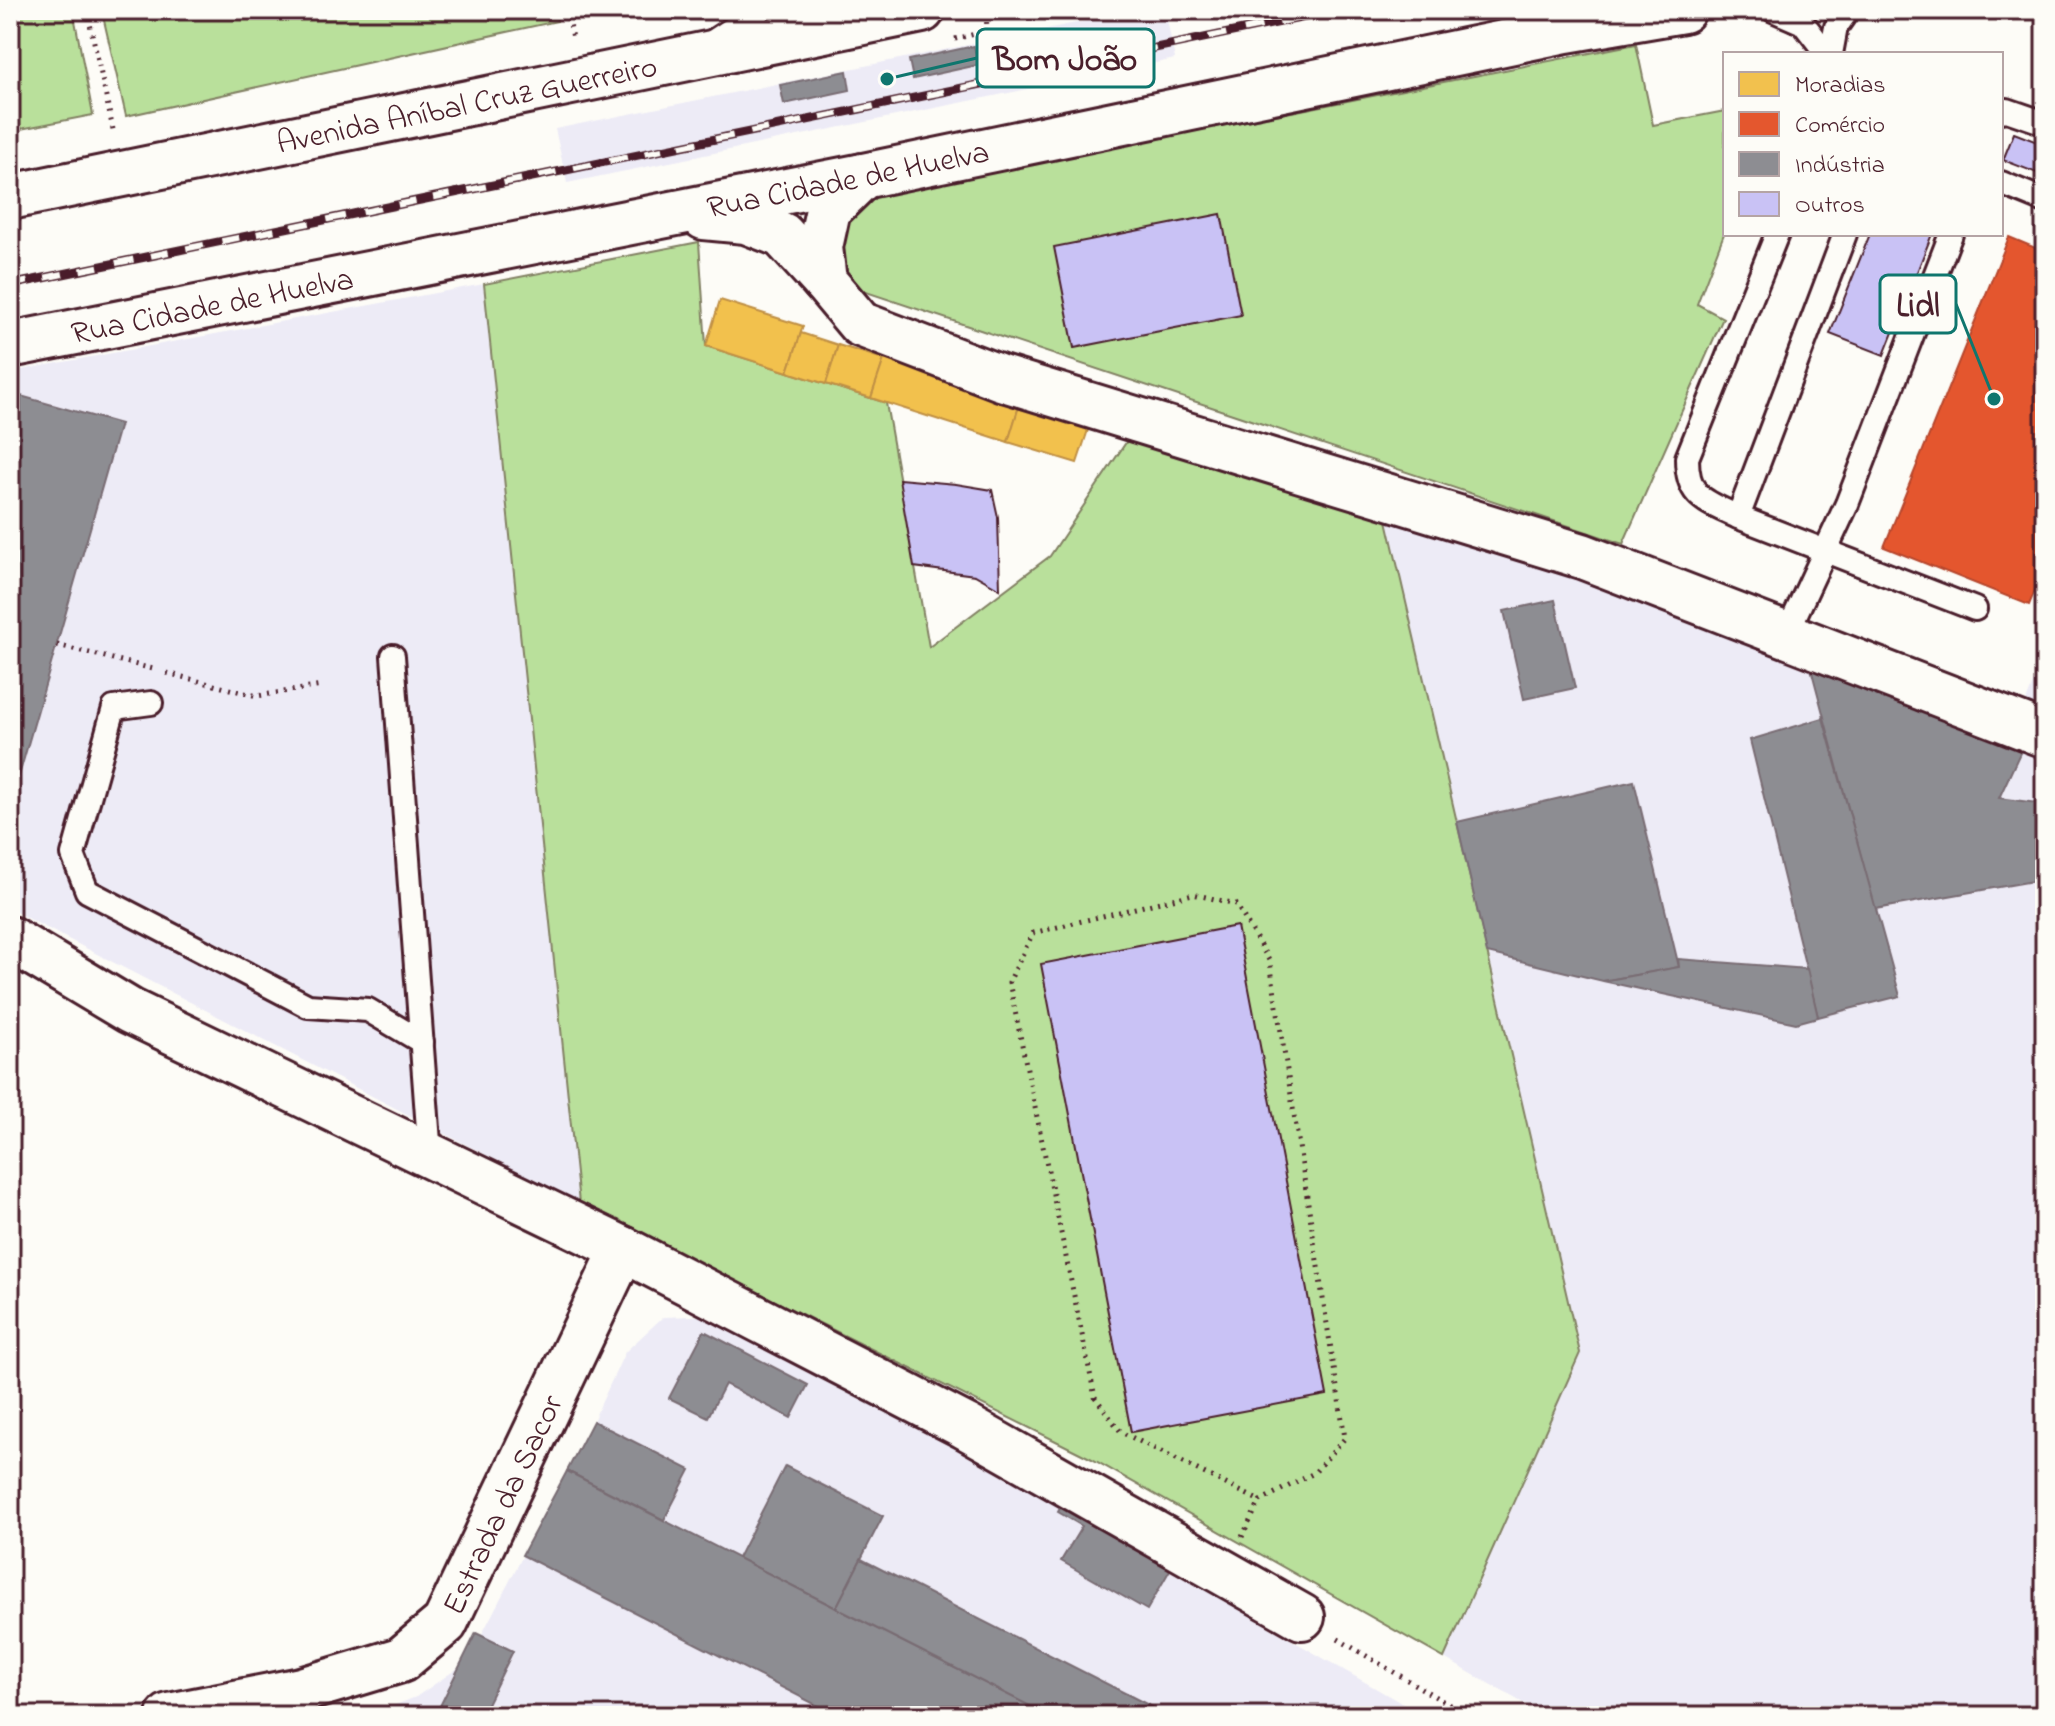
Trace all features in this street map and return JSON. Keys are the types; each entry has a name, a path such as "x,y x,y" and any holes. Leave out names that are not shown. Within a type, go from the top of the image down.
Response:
{"street":[{"name":"Avenida Aníbal Cruz Guerreiro","path":"10,197 922,10"},
{"name":"Rua Cidade de Huelva","path":"10,345 863,176 1566,30 1683,10"},
{"path":"824,281 820,247 828,210 863,176"},
{"path":"673,214 746,221 782,235 860,324 1001,378 1582,556 2045,735"},
{"path":"10,939 130,1011 623,1249 965,1426 1302,1617"},
{"name":"Estrada da Sacor","path":"169,1716 301,1690 401,1660 445,1623 623,1249"}],"lane":[{"path":"687,58 761,10"},
{"path":"1773,10 1803,23 1827,52"},
{"path":"1830,52 1836,27 1848,10"},
{"path":"2003,111 2045,123"},
{"path":"2003,184 2045,201"},
{"path":"1776,236 1687,458 1687,479 1696,494 1738,517 1975,609"},
{"path":"1738,517 1844,236"},
{"path":"1786,635 1827,550 1950,236"},
{"path":"393,656 430,1156"},
{"path":"151,703 114,708 73,855 87,891 308,1006 368,1010 422,1042"}],"path":[{"path":"87,10 113,129"},
{"path":"57,645 257,696 322,686"},
{"path":"1224,1573 1260,1501 1314,1473 1345,1438 1270,962 1236,904 1193,894 1033,933 1009,982 1095,1397 1121,1432 1260,1501"},
{"path":"1302,1617 1468,1716"}],"shaded area":[{"path":"1140,10 1165,10 1175,59 567,183 555,129"},
{"path":"484,284 579,1203 10,909 10,372"},
{"path":"1386,516 1781,647 2045,751 2045,1716 1546,1716 1444,1658 1580,1353"},
{"path":"2045,653 2045,713 2025,704"},
{"path":"723,1315 1226,1588 1241,1611 1424,1716 367,1716 416,1697 468,1661 593,1421 625,1352 663,1317"}],"green space":[{"path":"10,10 73,10 93,115 10,131"},
{"path":"159,10 555,10 557,21 126,116 103,16"},
{"path":"1636,44 1653,125 1723,111 1723,236 1697,304 1723,318 1623,544 863,291 841,266 842,240 852,214 880,193"},
{"path":"699,242 706,346 886,403 929,647 1050,556 1129,438 1386,516 1580,1353 1444,1658 1092,1459 579,1203 484,284"}],"building: Moradias":[{"path":"720,300 803,326 788,372 706,346"},
{"path":"801,333 838,345 826,384 788,372"},
{"path":"838,345 884,359 871,398 826,384"},
{"path":"884,359 1020,403 1008,442 871,398"},
{"path":"1020,403 1090,424 1077,463 1008,442"}],"building: Comércio":[{"path":"2009,237 2045,252 2045,566 2029,605 1884,547"}],"building: Indústria":[{"path":"974,46 978,65 913,79 909,60"},
{"path":"847,71 850,90 784,104 780,85"},
{"path":"10,393 120,424 10,807"},
{"path":"1555,600 1575,688 1524,699 1504,611"},
{"path":"1808,657 2025,742 1999,798 2045,804 2045,879 1875,909"},
{"path":"1823,718 1900,996 1818,1017 1750,740"},
{"path":"1634,781 1679,967 1603,981 1487,953 1457,822"},
{"path":"1678,959 1807,969 1818,1017 1796,1023 1603,981 1679,967"},
{"path":"704,1331 808,1385 791,1418 725,1384 708,1417 669,1398"},
{"path":"593,1421 690,1470 664,1520 567,1471"},
{"path":"785,1466 883,1516 836,1608 738,1558"},
{"path":"567,1471 1050,1716 838,1716 522,1555"},
{"path":"1068,1494 1178,1556 1147,1610 1061,1561 1082,1526 1058,1512"},
{"path":"861,1559 1170,1716 1050,1716 836,1608"},
{"path":"476,1633 513,1651 481,1716 451,1716 438,1710"}],"building: Outros":[{"path":"2014,133 2045,145 2045,176 2003,160"},
{"path":"1221,214 1241,315 1074,348 1054,247"},
{"path":"1869,236 1931,236 1884,355 1830,334"},
{"path":"899,479 992,490 998,517 1000,589 975,575 914,567"},
{"path":"1237,926 1327,1395 1131,1432 1041,964"}],"railway":[{"path":"10,285 1339,10"}],"place":[{"name":"Bom João","path":"887,79"},
{"name":"Lidl","path":"1994,399"}]}
